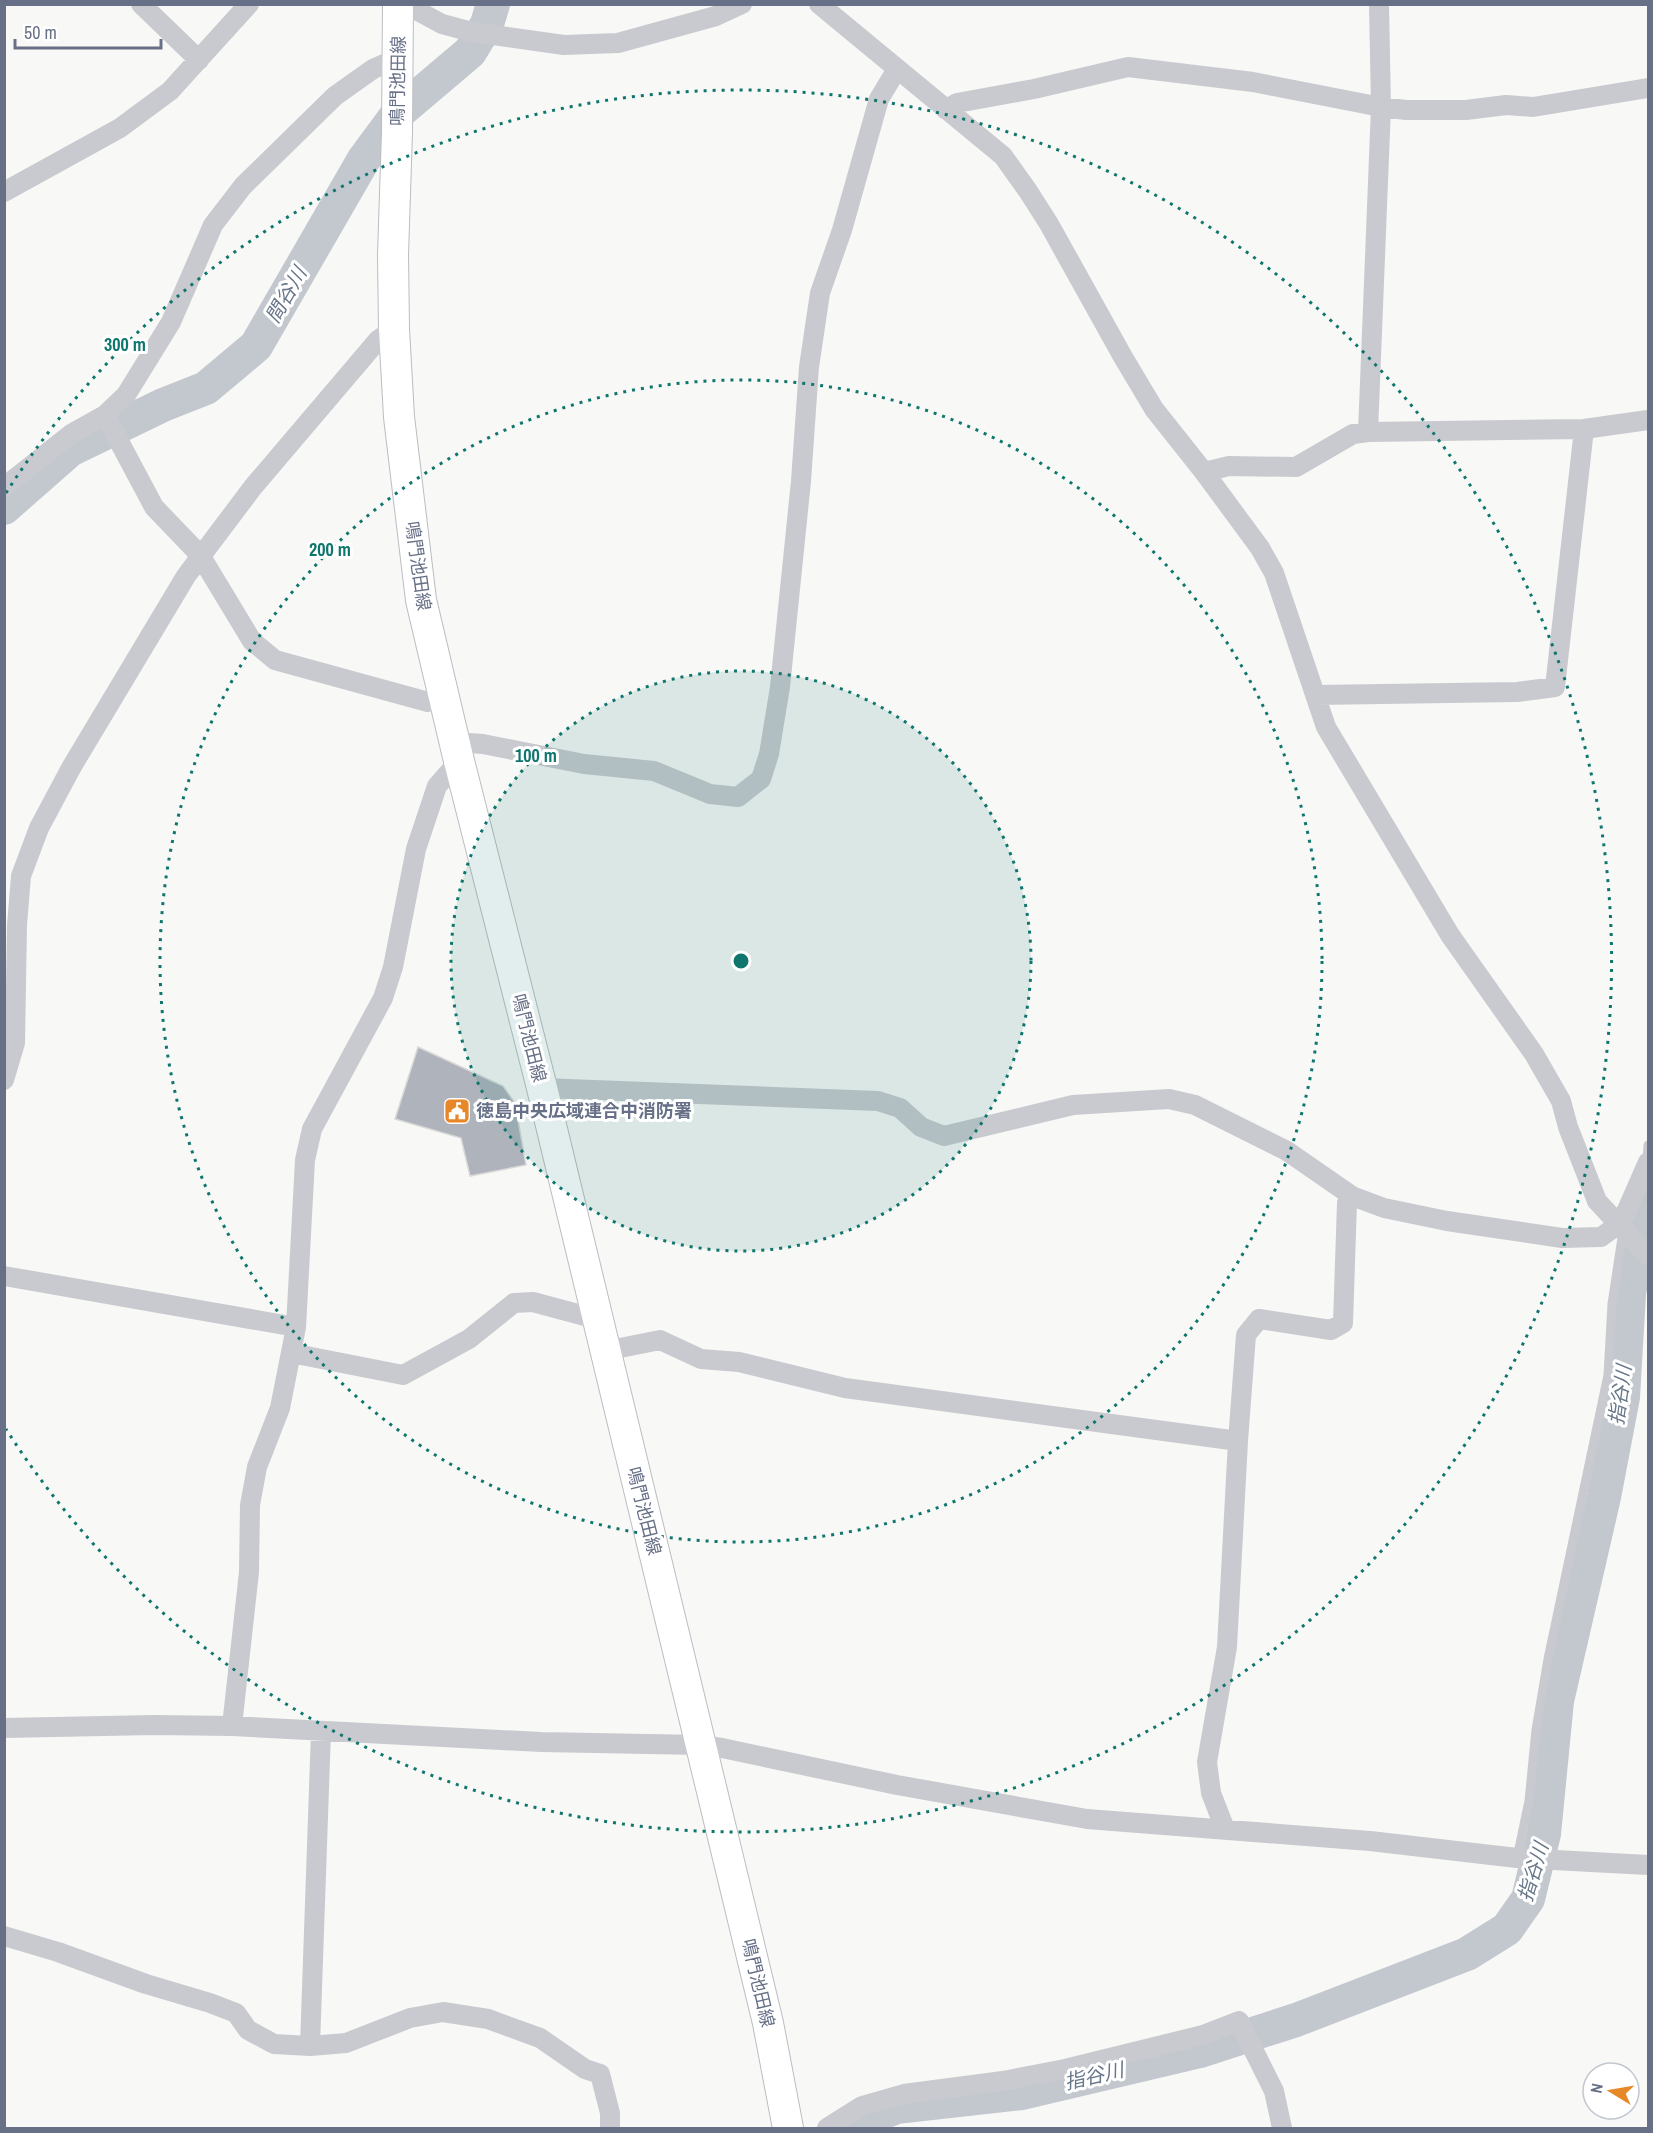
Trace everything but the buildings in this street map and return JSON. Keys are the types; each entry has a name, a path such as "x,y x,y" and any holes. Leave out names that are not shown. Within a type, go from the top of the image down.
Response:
{"main road":[{"name":"鳴門池田線","path":"398,4 393,330 399,417 421,600 542,1088 768,2023 788,2128"}],"street":[{"path":"141,4 199,60"},
{"path":"4,192 120,128 170,91 249,4"},
{"path":"405,4 442,24 472,32 564,45 618,43 716,16 742,4"},
{"path":"819,4 1003,156 1028,191 1154,409 1260,548 1274,573 1326,727 1450,935 1534,1054 1561,1101 1568,1126 1597,1201 1647,1255"},
{"path":"1368,432 1381,107 1379,4"},
{"path":"4,487 71,434 110,424 171,322 213,225 243,186 334,96 373,69 398,58"},
{"path":"946,110 957,103 1034,89 1128,67 1253,82 1406,110 1466,110 1506,105 1533,107 1648,88"},
{"path":"232,1726 249,1572 250,1505 257,1467 280,1408 296,1327 305,1160 312,1129 383,998 393,967 416,849 437,786 457,752 483,744 584,764 654,771 710,794 738,797 761,779 769,754 780,687 801,481 809,367 820,293 842,230 879,99 897,69"},
{"path":"4,1080 15,1043 17,925 21,876 39,828 115,694 200,555 253,487 378,340 393,330"},
{"path":"1204,472 1229,466 1296,467 1353,434 1368,432 1584,429 1648,420"},
{"path":"110,424 154,507 200,555 252,641 274,660 428,702 445,699"},
{"path":"1315,695 1517,692 1555,687 1584,429"},
{"path":"542,1088 878,1101 900,1108 921,1127 944,1136 1073,1105 1169,1099 1195,1105 1287,1151 1352,1196 1384,1208 1447,1221 1562,1238 1600,1238 1624,1230"},
{"path":"1624,1230 1627,1210 1648,1156"},
{"path":"1225,1829 1211,1793 1207,1762 1227,1647 1246,1335 1259,1319 1331,1330 1343,1323 1347,1203 1352,1196"},
{"path":"4,1276 296,1327"},
{"path":"291,1353 403,1375 469,1339 514,1304 533,1302 585,1316 597,1316"},
{"path":"605,1351 660,1340 701,1359 739,1362 845,1388 1238,1441"},
{"path":"4,1728 232,1726 541,1742 700,1746 722,1748 897,1785 1048,1813 1146,1824 1370,1841 1521,1858 1648,1865"},
{"path":"310,2046 321,1731"},
{"path":"4,1936 58,1952 236,2013 248,2030 274,2043 310,2046 346,2043 410,2018 443,2012 488,2019 540,2038 585,2069 600,2074 610,2113 610,2128"},
{"path":"827,2128 862,2106 904,2094 1003,2081 1065,2069 1203,2035 1239,2021 1274,2091 1282,2128"}],"lane":[{"path":"1521,1858 1536,1730 1548,1659 1608,1375 1612,1304 1624,1230"}],"waterway":[{"name":"間谷川","path":"4,508 70,450 163,405 206,388 256,346 364,159 398,113 470,52 487,24 493,4"},
{"name":"指谷川","path":"851,2128 896,2107 1022,2093 1200,2051 1296,2020 1467,1954 1507,1929 1528,1899 1544,1834 1557,1701 1604,1497 1623,1397 1629,1294 1641,1224 1648,1201"}],"place":[{"name":"徳島中央広域連合中消防署","path":"457,1111"}]}
